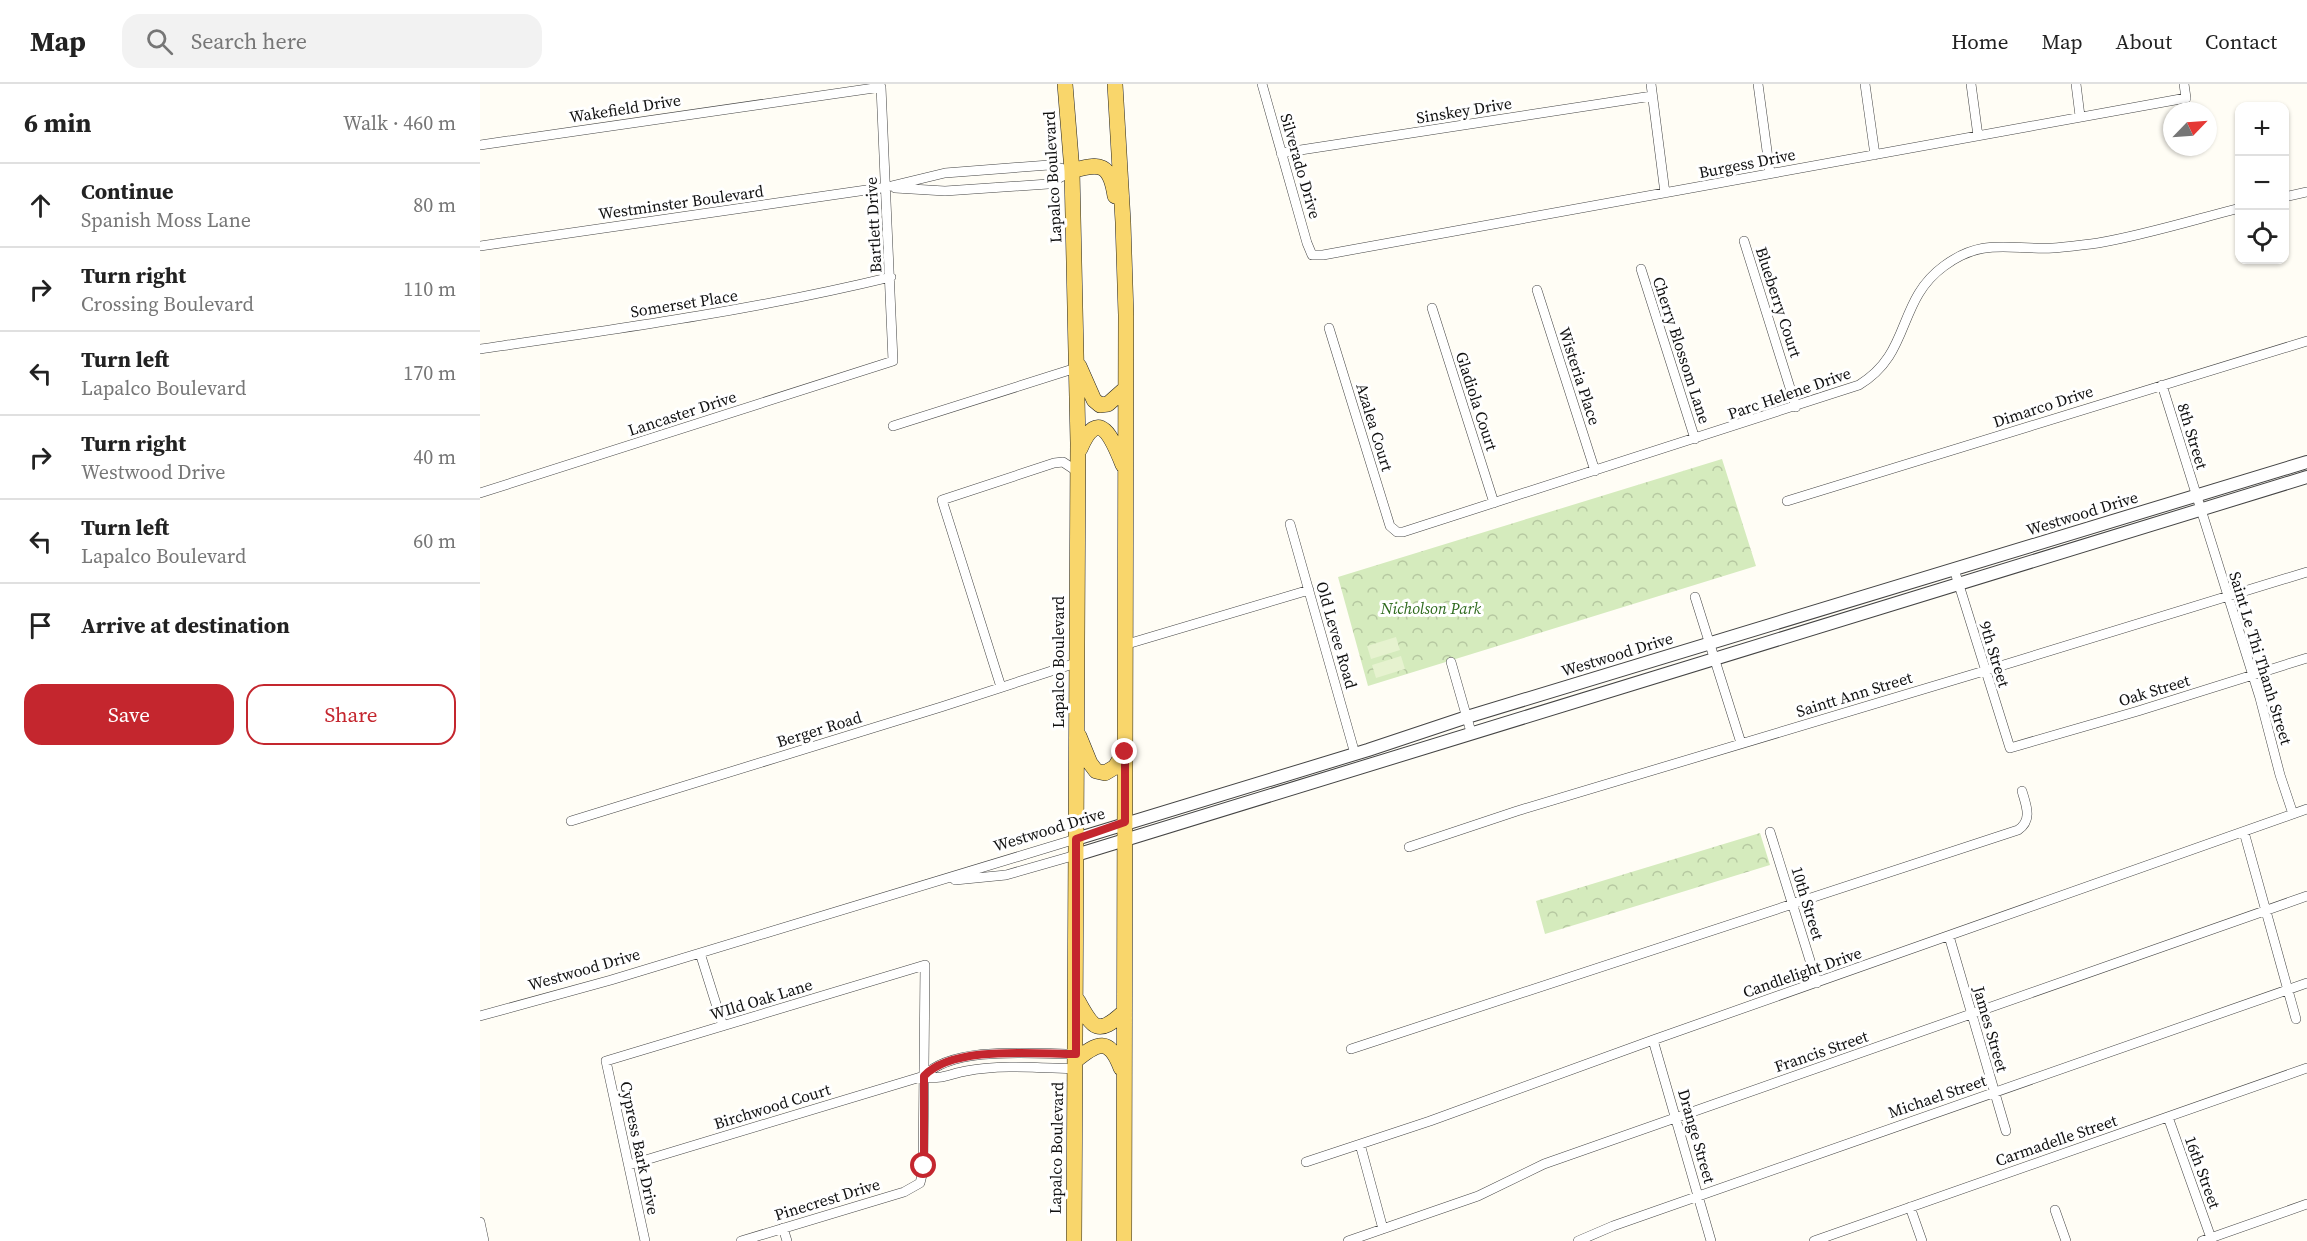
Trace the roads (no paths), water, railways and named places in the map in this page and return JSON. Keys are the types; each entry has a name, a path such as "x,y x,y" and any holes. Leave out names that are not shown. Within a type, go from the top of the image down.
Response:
{"main road":[{"name":"Lapalco Boulevard","path":"1065,84 1072,171 1078,452 1074,1241"},
{"path":"1115,84 1123,222 1126,388 1124,1241"},
{"path":"1072,171 1097,165 1110,177 1113,183 1123,256"},
{"path":"1076,363 1094,400 1100,405 1108,404 1126,388"},
{"path":"1078,452 1091,429 1098,427 1105,429 1111,435 1125,470"},
{"path":"1076,728 1090,763 1096,771 1106,773 1115,767 1125,752"},
{"path":"1076,999 1089,1023 1100,1027 1111,1024 1124,1012"},
{"path":"1075,1061 1092,1047 1103,1045 1110,1048 1116,1055 1124,1074"}],"street":[{"name":"Silverado Drive","path":"1262,84 1312,255"},
{"path":"1651,84 1665,193"},
{"path":"1758,84 1770,173"},
{"path":"1865,84 1875,155"},
{"path":"1971,84 1978,136"},
{"path":"2076,84 2080,116"},
{"name":"Burgess Drive","path":"1312,255 2186,98 2184,84"},
{"name":"Wakefield Drive","path":"480,145 881,87"},
{"name":"Bartlett Drive","path":"881,87 893,361"},
{"name":"Sinskey Drive","path":"1281,153 1652,96"},
{"name":"Westminster Boulevard","path":"480,246 887,187 945,173 1049,165 1072,171"},
{"name":"Westminster Boulevard","path":"887,187 945,191 1048,184 1072,171"},
{"path":"2289,196 2307,192"},
{"name":"Parc Helene Drive","path":"1397,532 1403,532 1848,390 1873,377 1895,349 1905,319 1922,287 1944,266 1964,255 1985,247 1999,245 2053,248 2100,242 2235,209"},
{"name":"Blueberry Court","path":"1744,241 1796,407"},
{"name":"Cherry Blossom Lane","path":"1641,269 1695,439"},
{"name":"Somerset Place","path":"480,348 681,320 816,295 891,277"},
{"name":"Wisteria Place","path":"1537,290 1595,471"},
{"name":"Gladiola Court","path":"1432,308 1494,503"},
{"name":"Azalea Court","path":"1329,328 1390,526 1397,532"},
{"name":"Dimarco Drive","path":"1787,501 2307,340"},
{"name":"Lancaster Drive","path":"480,493 893,361"},
{"path":"893,426 1076,363"},
{"name":"8th Street","path":"2162,385 2200,510"},
{"path":"1000,687 942,500 1054,463 1063,462 1078,472"},
{"name":"Westwood Drive","path":"938,881 1006,875 1076,847 1125,822 1355,754 1467,717 2307,462"},
{"name":"Westwood Drive","path":"480,1016 938,881 1076,847 1126,840 1471,732 2307,477"},
{"name":"Saint Le Thi Thanh Street","path":"2200,510 2253,675 2293,814"},
{"name":"Old Levee Road","path":"1290,524 1355,754"},
{"name":"9th Street","path":"1953,569 2010,748"},
{"name":"Saintt Ann Street","path":"1409,847 1517,811 2307,572"},
{"path":"1125,645 1309,590"},
{"path":"1695,597 1741,743"},
{"name":"Oak Street","path":"2010,748 2307,658"},
{"path":"1451,662 1471,732"},
{"name":"Berger Road","path":"571,821 1076,663"},
{"path":"1351,1049 2018,830 2025,824 2028,815 2022,791"},
{"name":"Candlelight Drive","path":"1306,1162 2307,809"},
{"name":"10th Street","path":"1770,832 1817,983"},
{"path":"2244,832 2296,1019"},
{"name":"Francis Street","path":"1348,1241 1492,1190 1544,1164 2307,896"},
{"name":"James Street","path":"1949,936 2006,1131"},
{"path":"700,953 723,1026"},
{"name":"WIld Oak Lane","path":"606,1061 925,965 924,1076"},
{"name":"Michael Street","path":"1578,1241 1613,1226 2307,982"},
{"name":"Drange Street","path":"1653,1040 1711,1241"},
{"path":"924,1076 937,1065 969,1056 1075,1061"},
{"name":"Cypress Bark Drive","path":"606,1061 645,1241"},
{"path":"924,1076 937,1078 985,1068 1075,1061"},
{"name":"Carmadelle Street","path":"1814,1241 2307,1068"},
{"name":"Birchwood Court","path":"629,1165 924,1076"},
{"name":"Pinecrest Drive","path":"741,1241 904,1192 920,1183 923,1171 924,1076"},
{"name":"16th Street","path":"2168,1117 2206,1239"},
{"path":"1360,1144 1383,1228"},
{"path":"2206,1239 2307,1204"},
{"path":"1910,1208 1922,1241"},
{"path":"2055,1210 2066,1241"},
{"path":"480,1222 484,1241"},
{"path":"783,1228 787,1241"}],"park label":[{"name":"Nicholson Park","path":"1431,608"}]}
